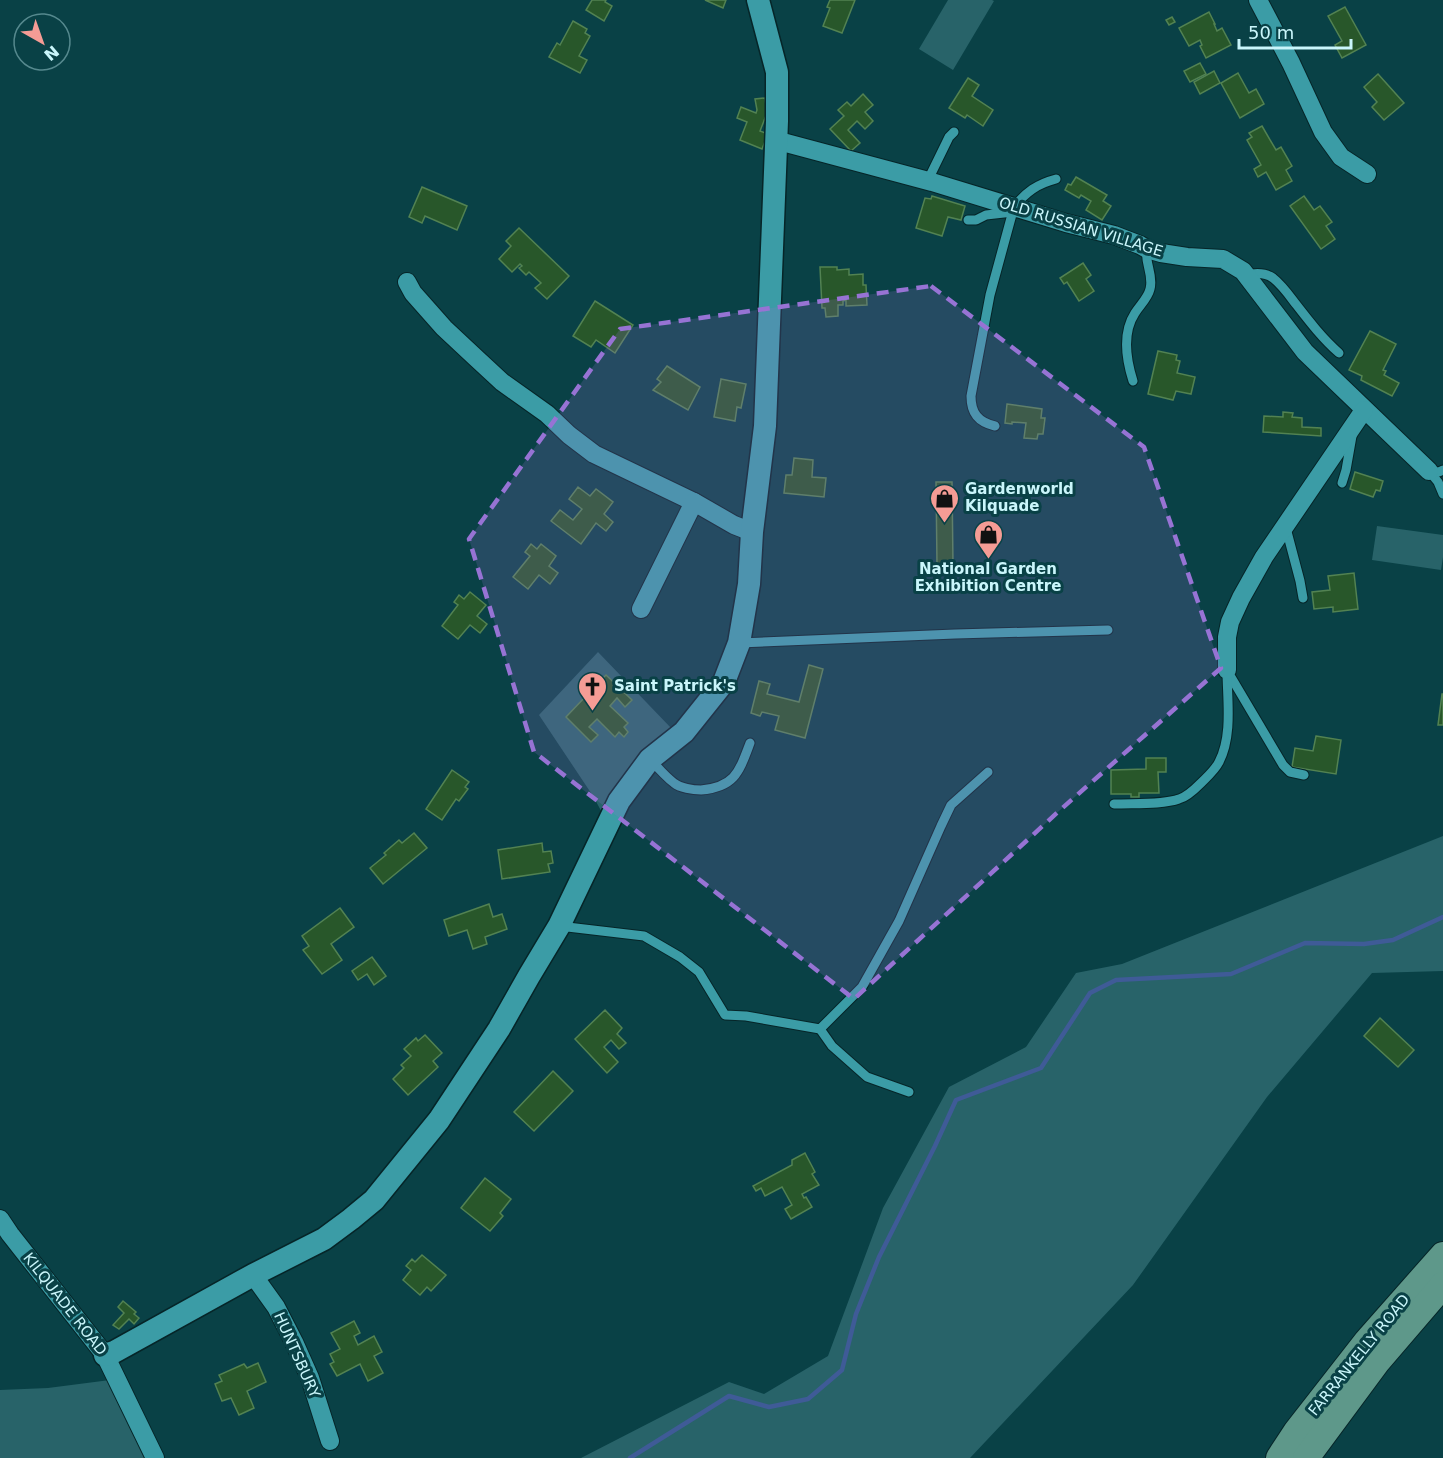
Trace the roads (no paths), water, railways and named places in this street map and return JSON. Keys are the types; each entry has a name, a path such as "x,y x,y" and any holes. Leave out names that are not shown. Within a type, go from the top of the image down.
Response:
{"main road":[{"name":"FARRANKELLY ROAD","path":"1279,1458 1296,1432 1367,1341 1443,1255"},
{"name":"FARRANKELLY ROAD","path":"1306,1458 1377,1362 1443,1285"}],"street":[{"path":"105,1355 324,1239 374,1200 439,1120 499,1029 559,926 619,801 650,759 684,732 724,682 739,643 749,584 752,532 765,426 777,72 758,0"},
{"path":"1258,0 1323,132 1341,157 1367,174"},
{"name":"OLD RUSSIAN VILLAGE","path":"775,140 928,180 1013,210 1114,235 1140,244 1147,249 1173,255 1223,259 1246,275 1305,352 1364,410 1436,470"},
{"path":"407,282 413,293 444,328 502,382 547,414 568,435 594,454 752,532"},
{"path":"1227,670 1227,637 1230,621 1240,598 1258,567 1364,410"},
{"path":"640,609 694,502"},
{"name":"KILQUADE ROAD","path":"0,1219 105,1355 155,1458"},
{"name":"HUNTSBURY","path":"253,1275 276,1307 294,1342 310,1378 330,1442"}],"lane":[{"path":"928,180 949,137 954,132"},
{"path":"995,426 982,422 971,406 970,396 990,295 1013,210 1022,197 1036,186 1056,178"},
{"path":"968,220 1013,210"},
{"path":"1133,381 1126,350 1132,319 1150,292 1150,268 1145,257 1147,249"},
{"path":"1246,275 1253,273 1272,277 1315,330 1339,353"},
{"path":"1342,483 1349,459 1352,434 1350,430"},
{"path":"1436,470 1443,494"},
{"path":"1286,525 1303,598"},
{"path":"739,643 1108,630"},
{"path":"1227,670 1283,765 1290,772 1304,775"},
{"path":"1114,804 1181,799 1210,774 1219,763 1227,731 1227,670"},
{"path":"650,759 676,785 695,790 715,788 729,782 741,768 750,743"},
{"path":"820,1029 862,987 899,921 951,805 988,772"},
{"path":"559,926 644,936 680,957 699,972 725,1015 746,1016 820,1029 832,1046 867,1077 909,1092"}],"waterway":[{"path":"630,1458 729,1396 769,1407 808,1399 842,1370 856,1314 879,1257 956,1100 1041,1068 1090,993 1116,980 1231,974 1305,943 1364,944 1393,940 1443,917"}],"place":[{"name":"Gardenworld Kilquade","path":"944,524"},
{"name":"National Garden Exhibition Centre","path":"988,560"},
{"name":"Saint Patrick's","path":"593,712"}]}
